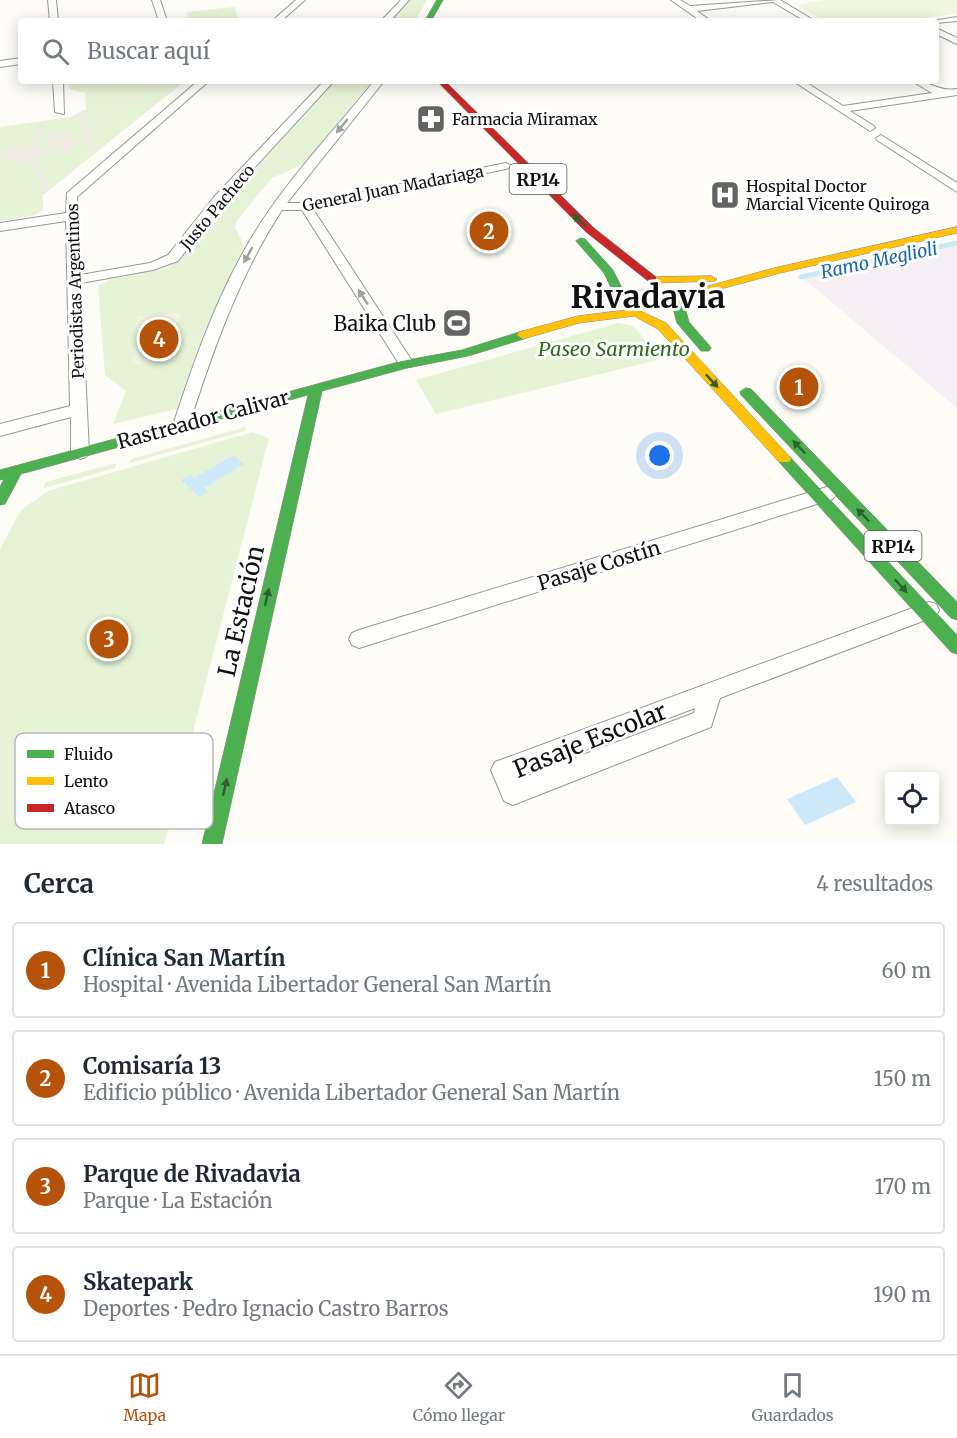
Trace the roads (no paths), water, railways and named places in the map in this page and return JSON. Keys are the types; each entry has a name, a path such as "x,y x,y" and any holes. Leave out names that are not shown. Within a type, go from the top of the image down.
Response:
{"main road":[{"path":"430,18 440,0"},
{"path":"445,18 454,0"},
{"name":"RP14","path":"430,84 506,166 603,264 611,296"},
{"name":"RP14","path":"444,84 590,230 654,279"},
{"path":"678,303 694,293 778,270 957,230"},
{"path":"654,279 691,281 778,270"},
{"path":"654,279 672,287 677,292 678,311 684,324 718,362"},
{"name":"Rastreador Calivar","path":"406,364 428,351 611,296 627,281 654,279"},
{"path":"611,296 637,312"},
{"name":"Rastreador Calivar","path":"0,475 406,364 435,361 593,317 637,312 664,312 678,303"},
{"name":"RP14","path":"637,312 662,326 957,647"},
{"name":"RP14","path":"733,378 952,608"},
{"name":"La Estación","path":"212,844 316,388"},
{"path":"0,500 16,471"}],"street":[{"path":"52,0 54,18"},
{"path":"156,0 162,18"},
{"path":"280,18 301,0"},
{"path":"388,18 405,0"},
{"path":"675,0 702,18"},
{"path":"689,9 774,0 807,18"},
{"path":"939,21 957,19"},
{"path":"939,32 957,41"},
{"path":"0,64 18,61"},
{"path":"58,84 60,112"},
{"name":"Periodistas Argentinos","path":"80,453 71,196 200,84"},
{"name":"Justo Pacheco","path":"75,280 153,266 173,258 218,200 326,84"},
{"path":"181,425 219,312 253,246 279,206 377,84"},
{"path":"802,84 870,128"},
{"path":"922,84 957,104"},
{"path":"840,109 957,92"},
{"path":"881,138 957,188"},
{"name":"General Juan Madariaga","path":"279,206 306,207 506,166"},
{"path":"306,207 406,364"},
{"path":"0,227 71,216"},
{"path":"0,430 80,409"},
{"name":"Pasaje Costín","path":"359,639 839,490"},
{"name":"Pasaje Escolar","path":"711,692 703,720 513,794 503,770 924,612 952,608"}],"water":[{"path":"650,287 665,293 666,303 657,307 648,307 639,305 631,299 630,296 634,290"},
{"path":"234,455 244,464 204,488 208,492 199,497 181,480 191,475 194,478"},
{"path":"837,777 856,802 805,825 787,799"}],"waterway":[{"name":"Ramo Meglioli","path":"801,277 957,243"}],"place":[{"name":"Farmacia Miramax","path":"431,119"},
{"name":"Hospital Doctor Marcial Vicente Quiroga","path":"725,195"},
{"name":"Comisaría 13","path":"489,231"},
{"name":"Baika Club","path":"457,323"},
{"name":"Skatepark","path":"159,339"},
{"name":"Clínica San Martín","path":"799,387"},
{"name":"Parque de Rivadavia","path":"109,639"}],"district":[{"name":"Rivadavia","path":"648,297"}],"park label":[{"name":"Paseo Sarmiento","path":"614,348"}]}
